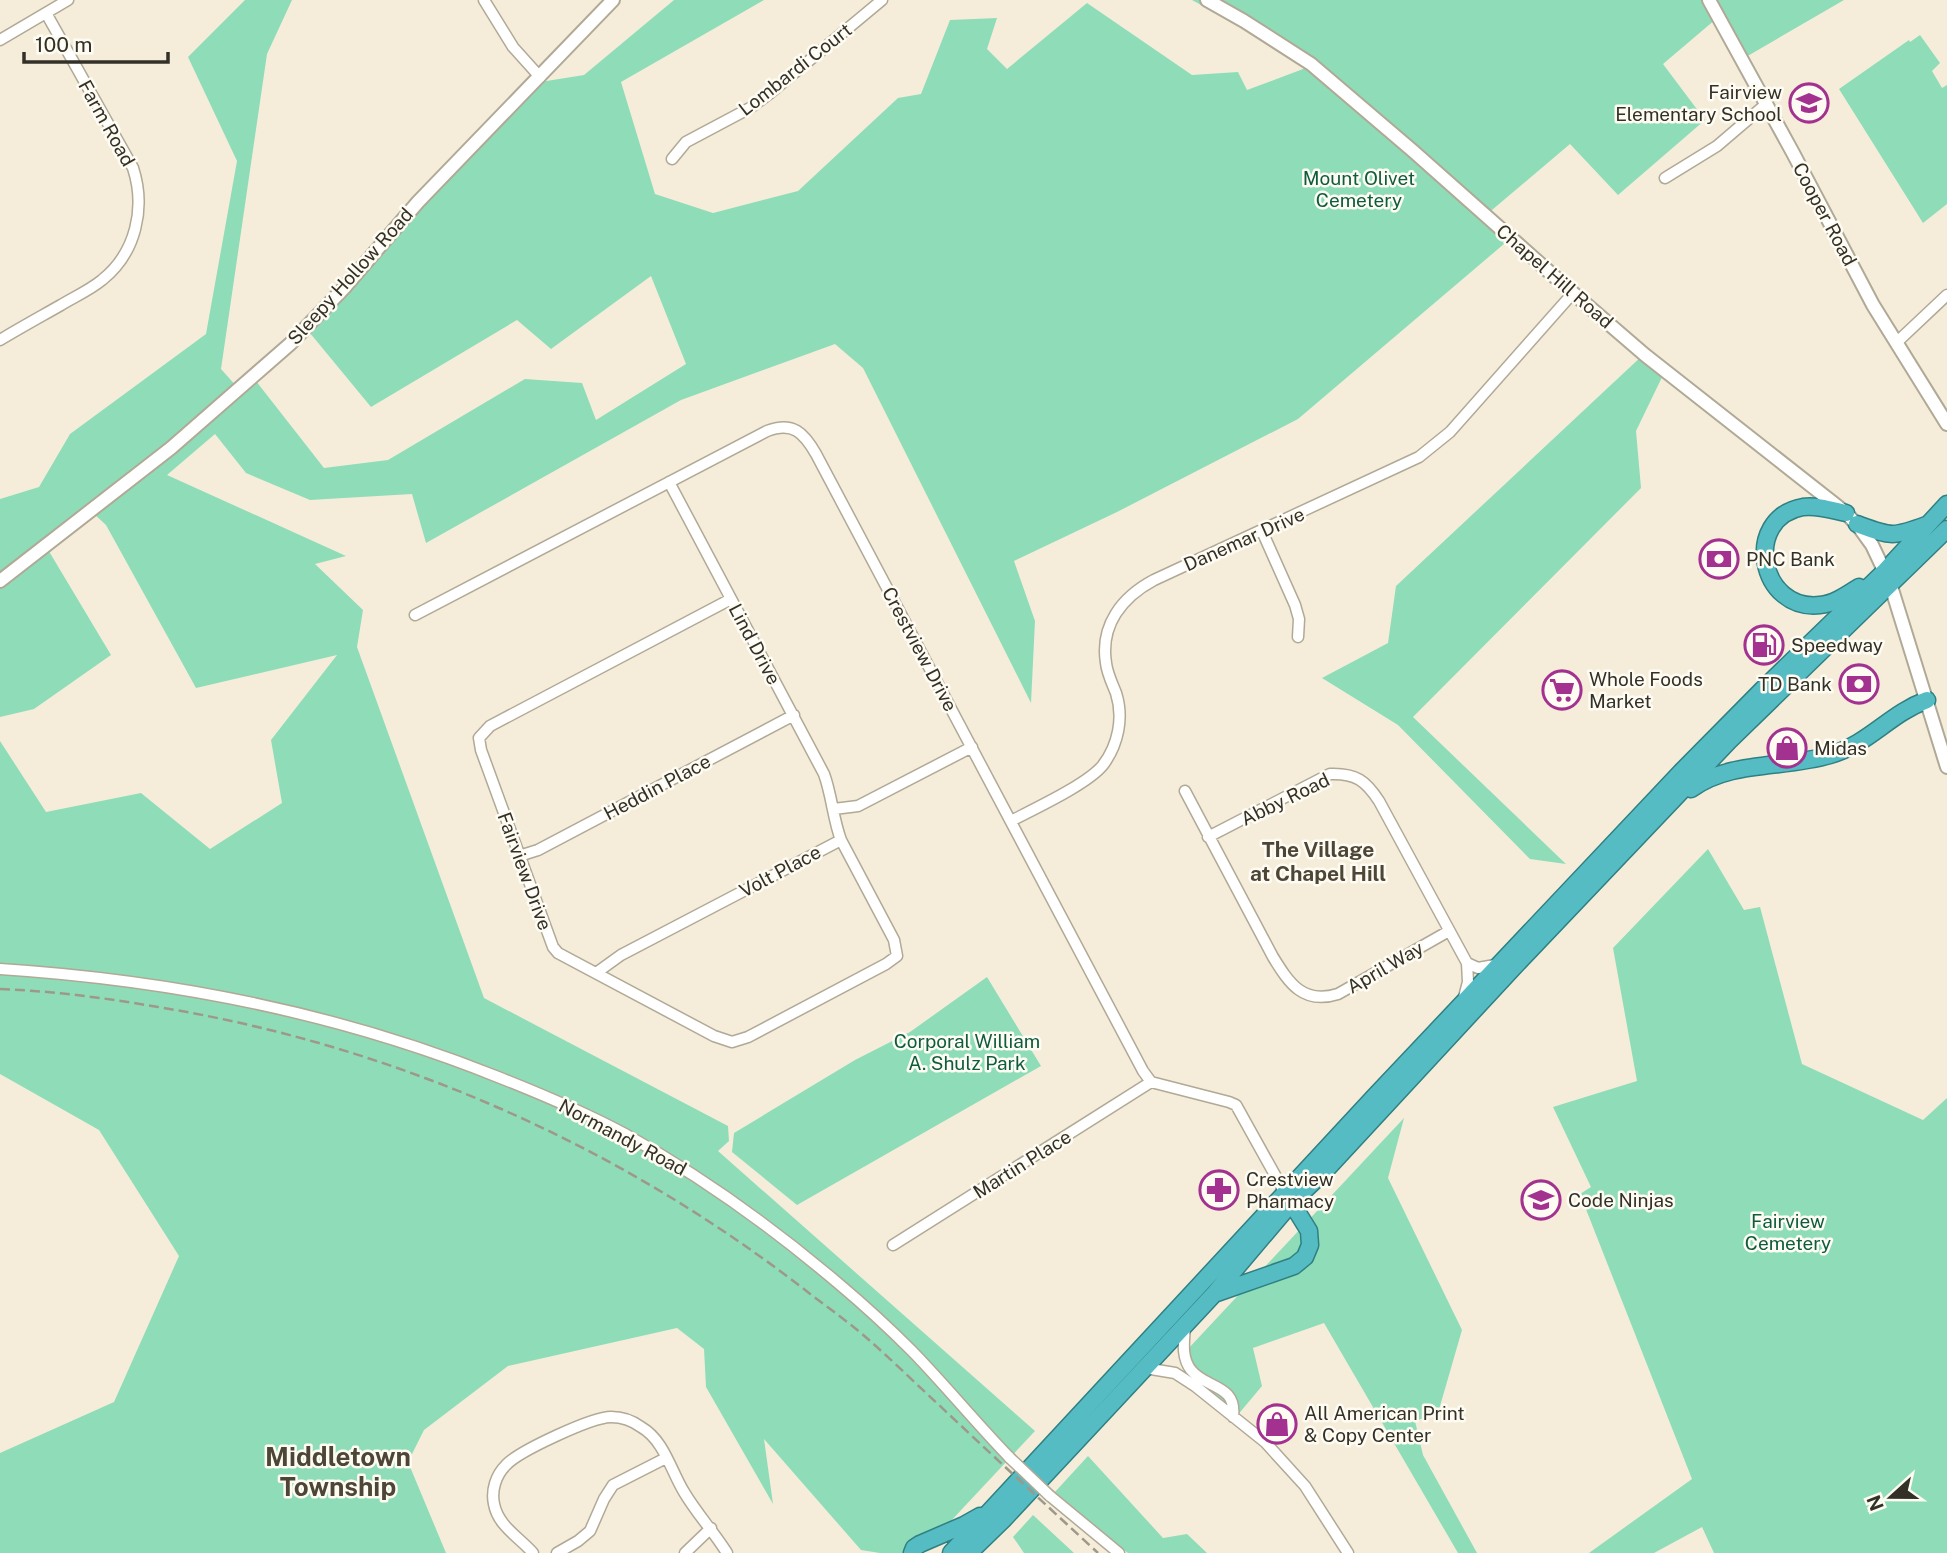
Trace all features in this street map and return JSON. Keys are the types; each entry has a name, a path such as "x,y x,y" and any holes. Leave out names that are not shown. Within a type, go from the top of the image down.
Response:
{"highway":[{"path":"969,1553 1215,1293 1289,1198 1324,1172 1664,809 1888,577 1928,524 1947,504"},
{"path":"1888,577 1822,605 1800,603 1790,599 1772,583 1764,554 1768,535 1777,522 1793,511 1815,507 1851,518 1883,533 1899,535 1928,524"},
{"path":"951,1553 1289,1198 1462,1005 1745,707 1888,577 1947,528"},
{"path":"1664,809 1700,783 1725,771 1812,759 1852,747 1895,715 1927,700"},
{"path":"1215,1293 1294,1266 1305,1257 1310,1245 1309,1231 1289,1198"},
{"path":"912,1553 920,1544 964,1525 996,1505"}],"street":[{"path":"0,40 68,0"},
{"path":"484,0 513,47 540,77"},
{"name":"Sleepy Hollow Road","path":"0,581 171,449 290,344 344,288 418,202 613,0"},
{"name":"Lombardi Court","path":"672,159 686,142 750,108 769,94 882,0"},
{"name":"Chapel Hill Road","path":"1207,0 1311,64 1646,355 1851,518 1872,545 1888,577 1947,767"},
{"name":"Cooper Road","path":"1709,0 1873,305 1947,424"},
{"name":"Farm Road","path":"0,340 87,290 108,274 127,251 138,219 138,189 133,168 46,13"},
{"path":"1665,178 1717,146 1765,105"},
{"name":"Danemar Drive","path":"1011,821 1087,779 1102,766 1111,753 1119,718 1116,696 1106,663 1105,645 1111,621 1121,605 1137,589 1405,466 1428,452 1450,432 1573,293"},
{"path":"1896,343 1947,295"},
{"name":"Crestview Drive","path":"415,615 775,428 791,428 803,435 817,454 1151,1082"},
{"name":"Lind Drive","path":"669,482 824,774 834,809"},
{"path":"1262,531 1296,605 1299,619 1298,637"},
{"name":"Fairview Drive","path":"731,599 490,726 479,738 481,750 553,947 566,959 714,1036 732,1042 748,1037 897,956 894,940 841,840"},
{"name":"Heddin Place","path":"519,856 538,850 794,715"},
{"path":"834,809 858,806 971,747"},
{"name":"Abby Road","path":"1208,837 1330,774 1354,776 1370,787 1380,801 1466,963"},
{"name":"April Way","path":"1185,791 1273,957 1287,980 1301,992 1311,995 1338,994 1449,931"},
{"name":"Volt Place","path":"596,973 621,955 841,840 834,809"},
{"path":"1462,1005 1468,982 1466,963 1478,968 1488,968 1502,963"},
{"name":"Normandy Road","path":"0,969 131,981 230,997 324,1018 463,1062 624,1133 741,1208 838,1283 902,1341 1010,1458 1050,1496 1119,1553"},
{"path":"1151,1082 1236,1105 1289,1198"},
{"name":"Martin Place","path":"893,1245 1151,1082"},
{"path":"1185,1325 1184,1351 1187,1362 1196,1375 1227,1394 1235,1407 1233,1417"},
{"path":"1145,1368 1175,1373 1265,1441 1305,1486 1348,1553"},
{"path":"533,1553 505,1526 494,1504 497,1478 513,1458 587,1422 610,1417 629,1421 646,1430 660,1446 683,1491 727,1553"},
{"path":"557,1553 590,1531 612,1485 666,1458"},
{"path":"685,1553 710,1528"}],"green space":[{"name":"Mount Olivet Cemetery","path":"245,0 292,0 267,54 221,369 238,388 252,376 324,468 388,460 525,379 582,383 596,420 686,364 651,276 551,349 517,320 371,407 305,327 534,83 584,75 674,0 764,0 621,82 655,194 713,213 798,191 898,98 921,94 950,20 997,18 987,49 1007,69 1087,3 1192,75 1238,72 1247,90 1311,66 1192,0 1844,0 1739,61 1716,19 1663,64 1705,120 1618,195 1570,144 1486,215 1511,238 1298,419 1117,512 1014,561 1035,621 1031,703 863,368 835,344 681,400 426,543 412,494 310,500 246,473 215,434 167,475 346,556 315,564 363,610 357,647 484,998 728,1126 729,1141 718,1151 1035,1431 921,1553 861,1550 764,1439 773,1504 706,1387 704,1349 677,1328 508,1366 424,1430 408,1462 446,1553 0,1553 0,1453 114,1402 179,1256 99,1130 0,1074 0,741 46,812 141,793 210,849 282,803 271,740 337,655 196,688 106,525 93,513 47,548 111,655 34,709 0,717 0,499 39,487 70,434 206,334 237,161 188,57"},
{"path":"1920,35 1940,63 1932,71 1942,88 1947,85 1947,204 1923,223 1839,89"},
{"path":"1644,354 1665,371 1636,431 1641,488 1413,717 1566,864 1530,859 1398,725 1322,678 1388,643 1396,586"},
{"name":"Fairview Cemetery","path":"1708,849 1744,910 1760,907 1802,1064 1923,1120 1947,1098 1947,1553 1714,1553 1702,1527 1654,1553 1589,1553 1692,1479 1580,1194 1591,1187 1553,1107 1637,1081 1613,948"},
{"name":"Corporal William A. Shulz Park","path":"987,977 1041,1066 797,1205 732,1152 734,1133 855,1060 910,1032"},
{"path":"1404,1118 1388,1178 1462,1330 1438,1413 1415,1421 1423,1455 1477,1553 1458,1553 1324,1323 1253,1348 1262,1386 1236,1417 1196,1380 1187,1350"},
{"path":"1088,1456 1163,1538 1187,1534 1207,1553 1128,1553 1085,1521 1054,1493"},
{"path":"1033,1515 1074,1553 1024,1553 1013,1537"}],"railway":[{"path":"0,989 79,995 158,1007 247,1025 335,1048 420,1076 504,1110 586,1150 665,1194 741,1243 849,1323 1098,1553"}],"place":[{"name":"Fairview Elementary School","path":"1809,103"},
{"name":"PNC Bank","path":"1719,559"},
{"name":"Speedway","path":"1764,645"},
{"name":"TD Bank","path":"1859,684"},
{"name":"Whole Foods Market","path":"1562,690"},
{"name":"Midas","path":"1787,748"},
{"name":"Crestview Pharmacy","path":"1219,1190"},
{"name":"Code Ninjas","path":"1541,1200"},
{"name":"All American Print & Copy Center","path":"1277,1424"}],"district":[{"name":"The Village at Chapel Hill","path":"1318,861"},
{"name":"Middletown Township","path":"338,1471"}]}
